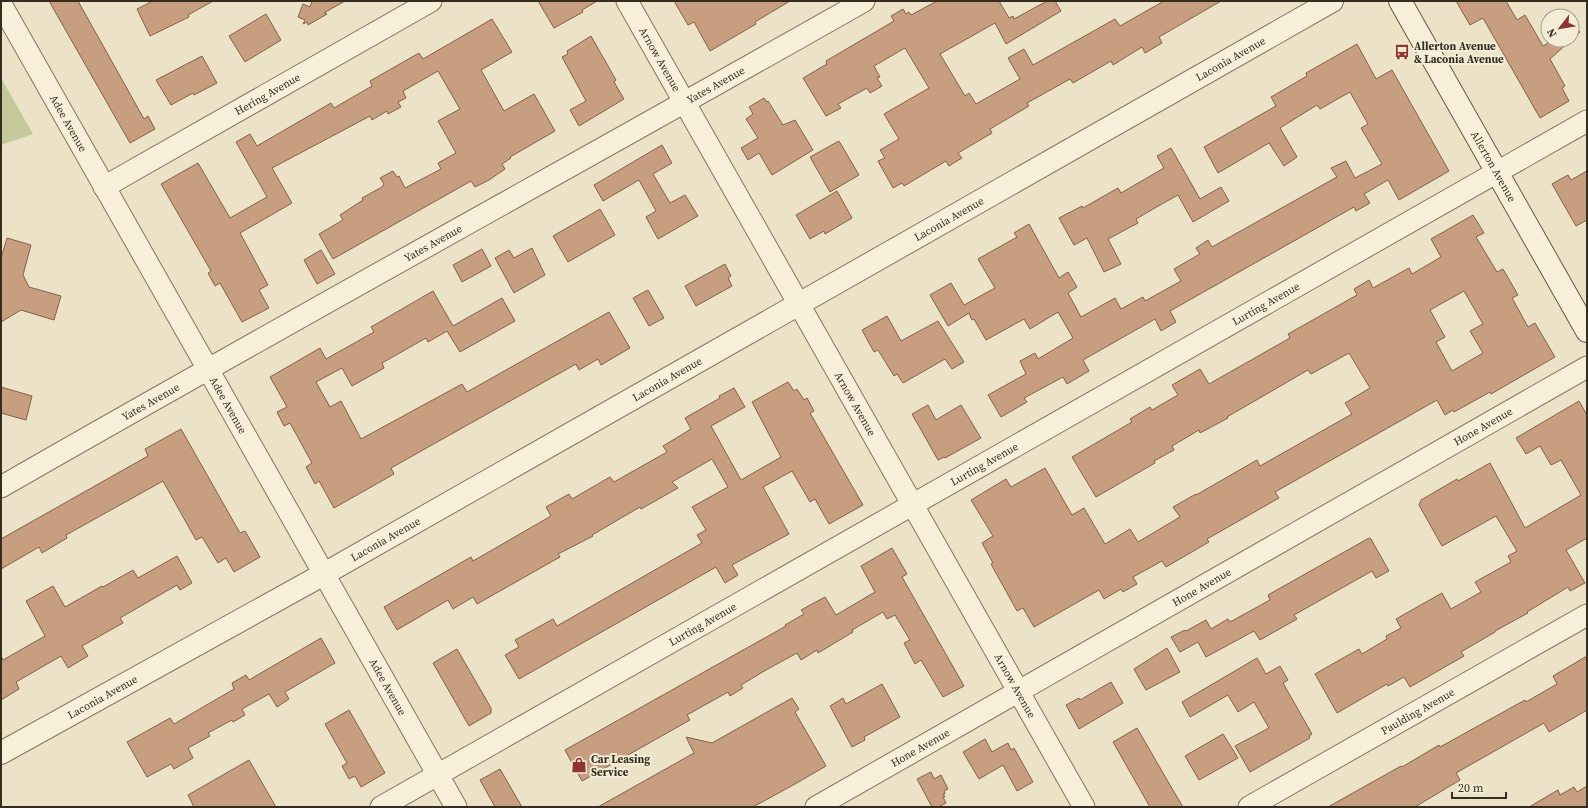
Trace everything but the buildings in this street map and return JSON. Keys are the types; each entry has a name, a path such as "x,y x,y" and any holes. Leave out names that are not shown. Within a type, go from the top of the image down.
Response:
{"street":[{"name":"Hering Avenue","path":"104,187 431,1"},
{"name":"Arnow Avenue","path":"627,1 1084,807"},
{"name":"Yates Avenue","path":"1,487 207,369 685,103 864,1"},
{"name":"Laconia Avenue","path":"1,753 324,574 1332,1"},
{"name":"Allerton Avenue","path":"1400,1 1587,331"},
{"name":"Adee Avenue","path":"1,4 456,807"},
{"name":"Lurting Avenue","path":"381,807 1587,121"},
{"name":"Hone Avenue","path":"816,807 1587,367"},
{"name":"Paulding Avenue","path":"1249,807 1587,615"}],"green space":[{"path":"1,78 33,134 1,145"}],"place":[{"name":"Allerton Avenue & Laconia Avenue","path":"1402,52"},
{"name":"Car Leasing Service","path":"579,765"}]}
